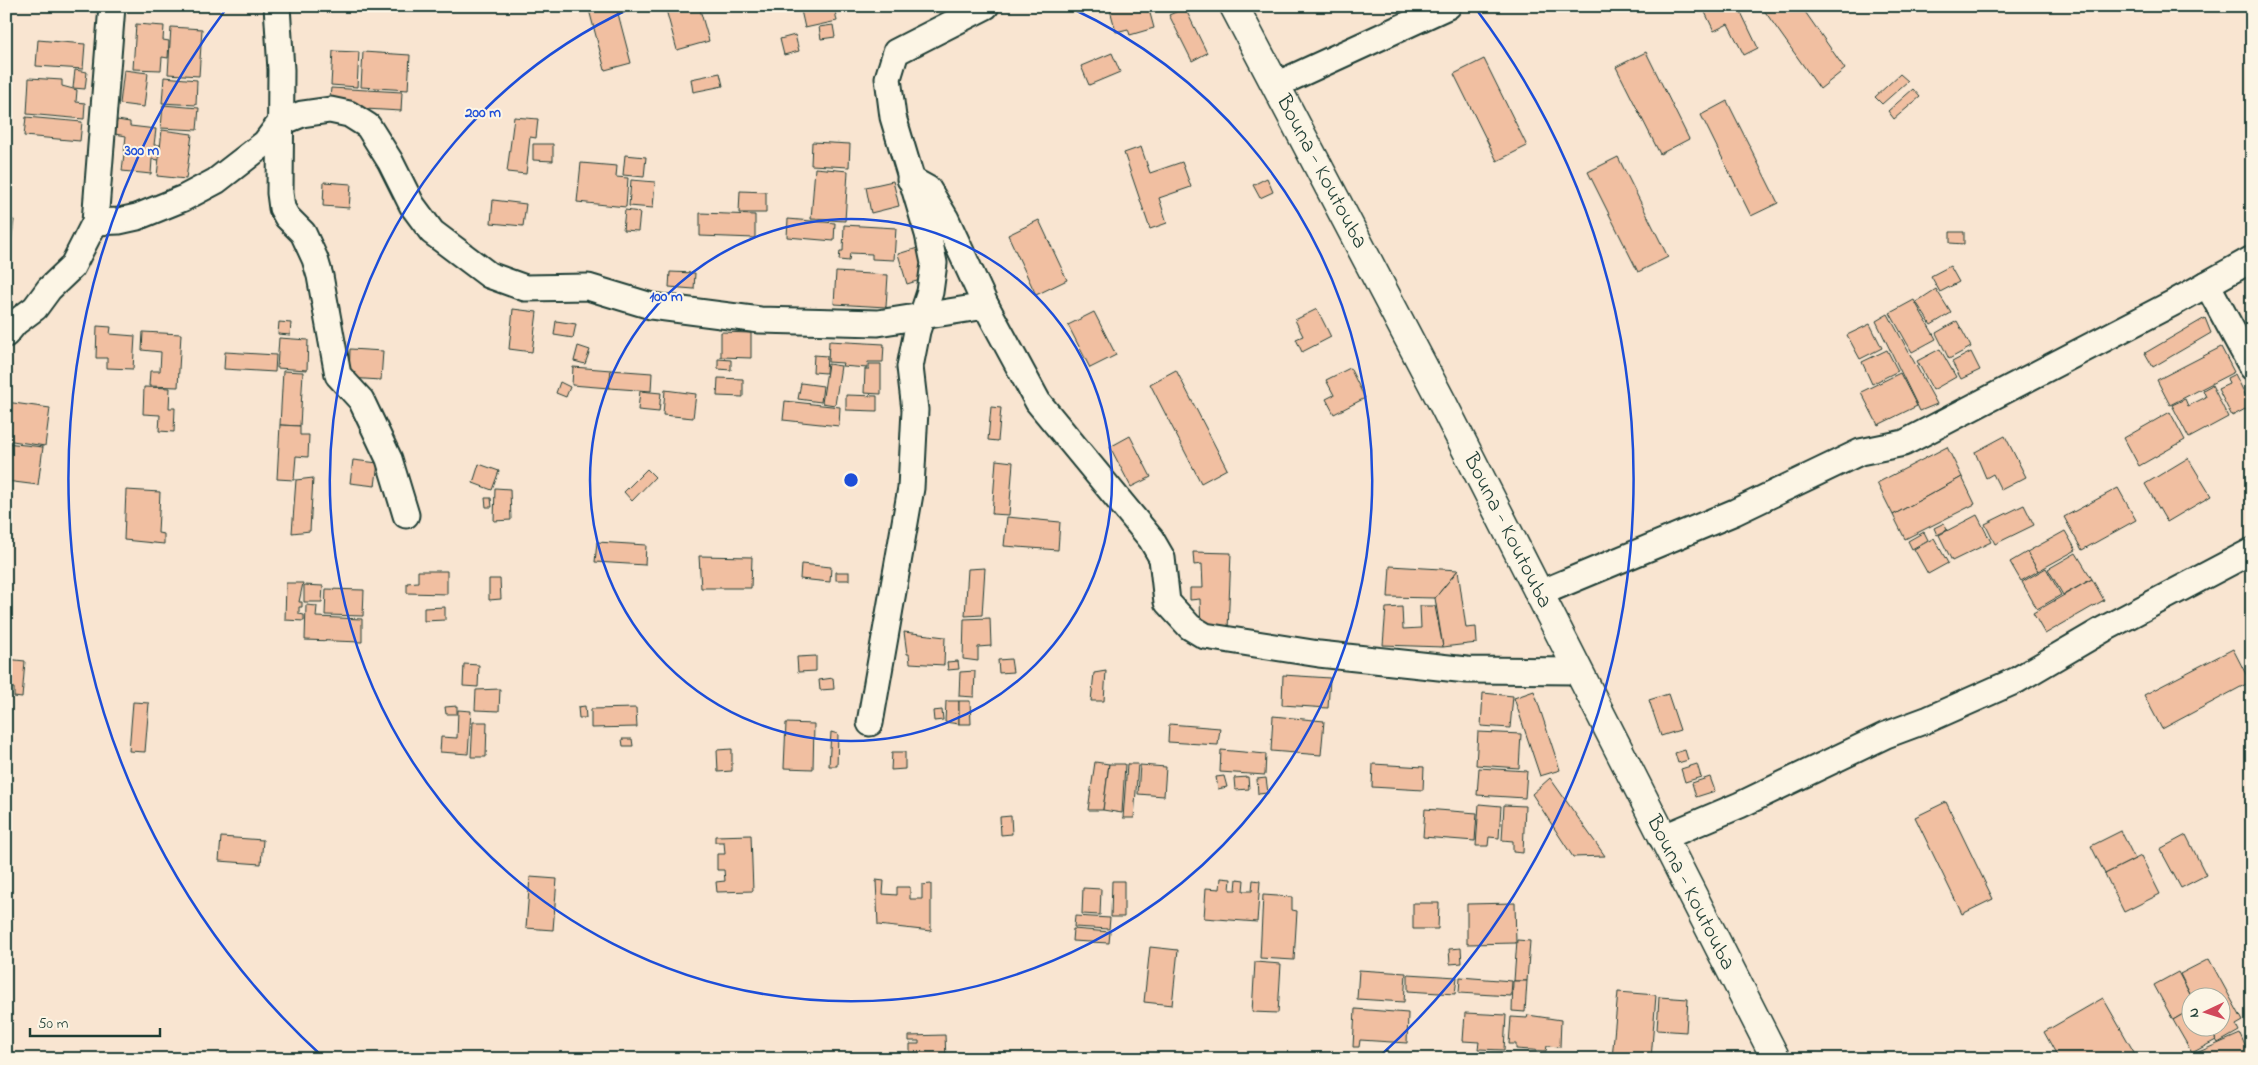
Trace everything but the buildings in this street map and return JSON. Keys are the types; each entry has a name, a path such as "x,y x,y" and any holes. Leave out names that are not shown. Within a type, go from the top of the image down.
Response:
{"main road":[{"name":"Bouna - Koutouba","path":"1234,6 1443,404 1577,671 1776,1059"}],"street":[{"path":"6,334 15,323 35,308 49,289 72,267 95,222 112,6"},
{"path":"277,6 281,70 282,208 287,217 304,233 315,259 338,375 361,400 389,459 406,515"},
{"path":"870,723 911,488 916,410 910,367 930,292 934,263 928,234 910,180 893,117 888,78 896,52 986,6"},
{"path":"1276,85 1448,6"},
{"path":"95,222 137,218 184,198 216,181 265,142 280,123 302,114 330,110 349,114 368,126 390,161 412,205 432,232 489,275 525,288 588,287 651,306 760,320 878,323 986,306"},
{"path":"910,180 928,189 942,211 986,306 1038,402 1151,539 1162,558 1168,602 1190,627 1205,636 1319,654 1466,670 1577,671"},
{"path":"1538,594 1735,512 1860,452 1904,443 2252,259"},
{"path":"2207,284 2252,367"},
{"path":"1662,838 1704,821 1886,735 2017,680 2104,628 2252,551"}]}
